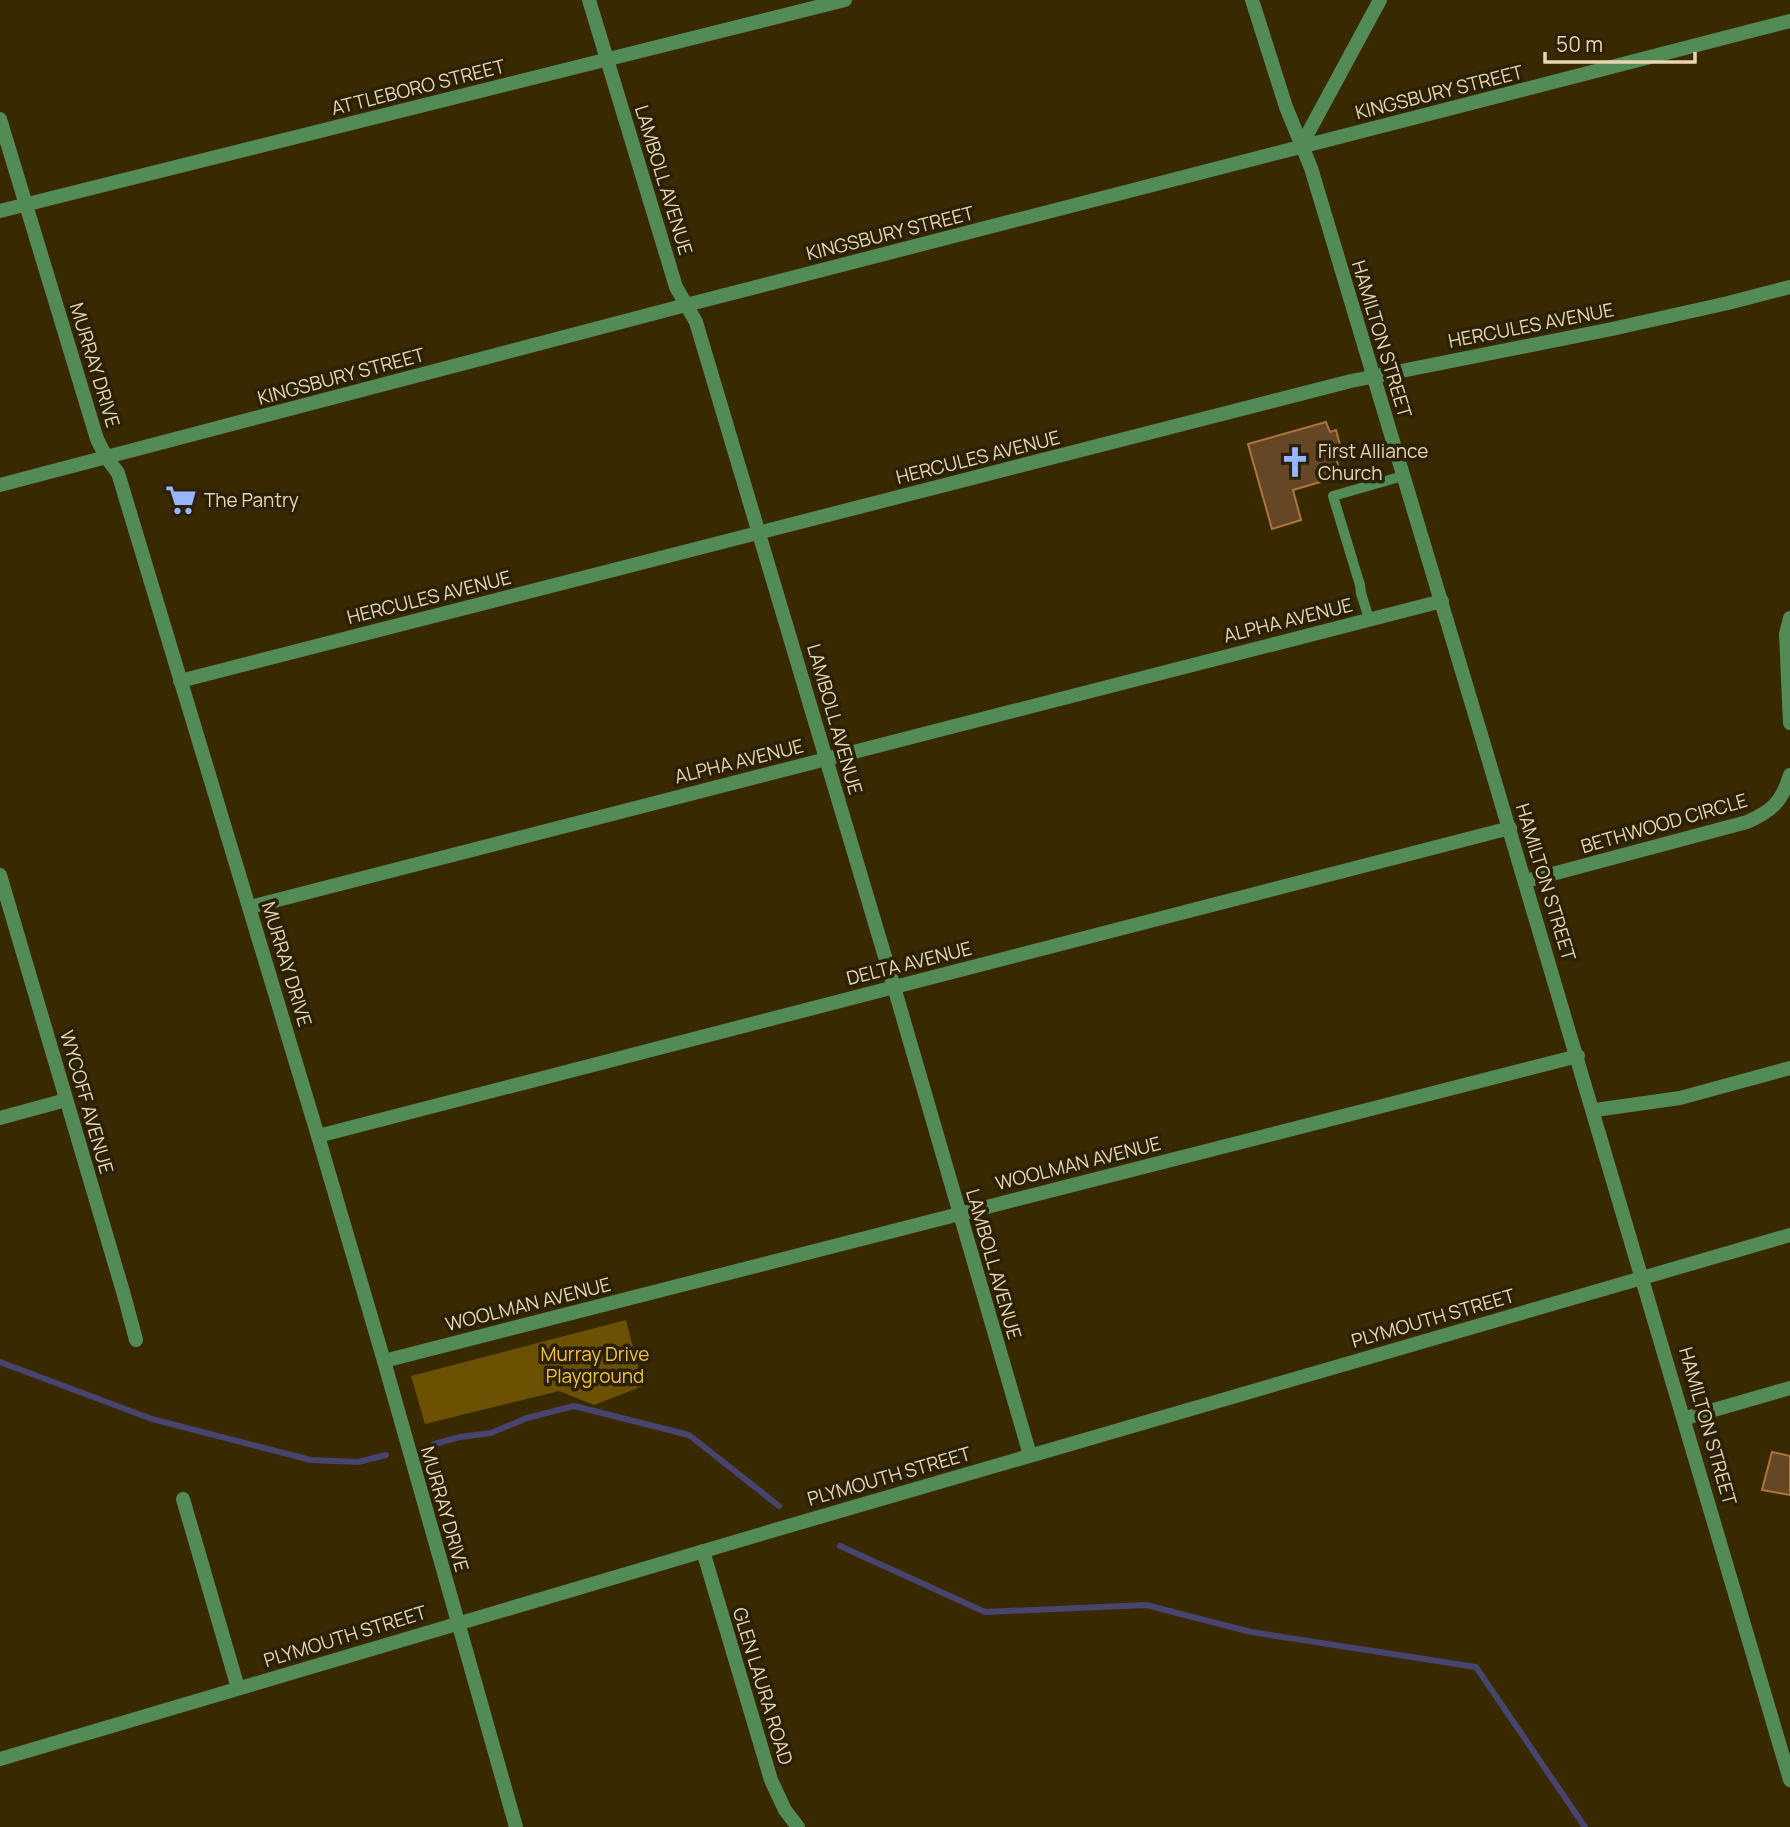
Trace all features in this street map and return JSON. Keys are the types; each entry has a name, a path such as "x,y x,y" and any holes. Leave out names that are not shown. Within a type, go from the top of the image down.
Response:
{"street":[{"name":"LAMBOLL AVENUE","path":"589,0 676,286 696,322 760,533 1030,1455"},
{"name":"ATTLEBORO STREET","path":"0,211 845,0"},
{"name":"HAMILTON STREET","path":"1252,0 1286,107 1311,168 1442,601 1686,1418 1790,1780"},
{"path":"1301,146 1380,0"},
{"name":"KINGSBURY STREET","path":"0,485 686,305 1790,21"},
{"name":"MURRAY DRIVE","path":"0,119 97,439 118,472 250,907 384,1361 516,1827"},
{"name":"HERCULES AVENUE","path":"180,681 1337,384 1612,329 1790,287"},
{"name":"ALPHA AVENUE","path":"250,907 1442,601"},
{"path":"1790,618 1786,634 1790,723"},
{"name":"BETHWOOD CIRCLE","path":"1526,881 1747,822 1768,813 1785,791 1790,775"},
{"name":"DELTA AVENUE","path":"318,1136 1510,828"},
{"name":"WYCOFF AVENUE","path":"0,875 136,1340"},
{"name":"WOOLMAN AVENUE","path":"384,1361 1578,1056"},
{"path":"1595,1110 1680,1098 1790,1069"},
{"path":"0,1118 66,1100"},
{"name":"PLYMOUTH STREET","path":"0,1759 1030,1455 1790,1235"},
{"path":"1686,1418 1790,1388"},
{"path":"183,1499 238,1688"},
{"name":"GLEN LAURA ROAD","path":"703,1551 771,1780 785,1810 798,1827"}],"lane":[{"path":"1369,619 1333,496 1403,476"}],"green space":[{"name":"Murray Drive Playground","path":"626,1320 643,1386 594,1405 559,1391 425,1424 411,1376"}],"building":[{"name":"First Alliance Church","path":"1326,422 1330,432 1336,430 1340,445 1333,447 1341,476 1293,490 1301,520 1272,529 1248,444"},
{"path":"1772,1452 1790,1456 1790,1495 1762,1490"}],"waterway":[{"path":"0,1362 152,1419 311,1460 358,1462 386,1455"},
{"path":"434,1444 491,1433 527,1418 574,1406 689,1435 779,1506"},
{"path":"840,1546 985,1612 1146,1605 1251,1632 1476,1667 1585,1827"}],"place":[{"name":"First Alliance Church","path":"1295,462"},
{"name":"The Pantry","path":"181,500"}]}
